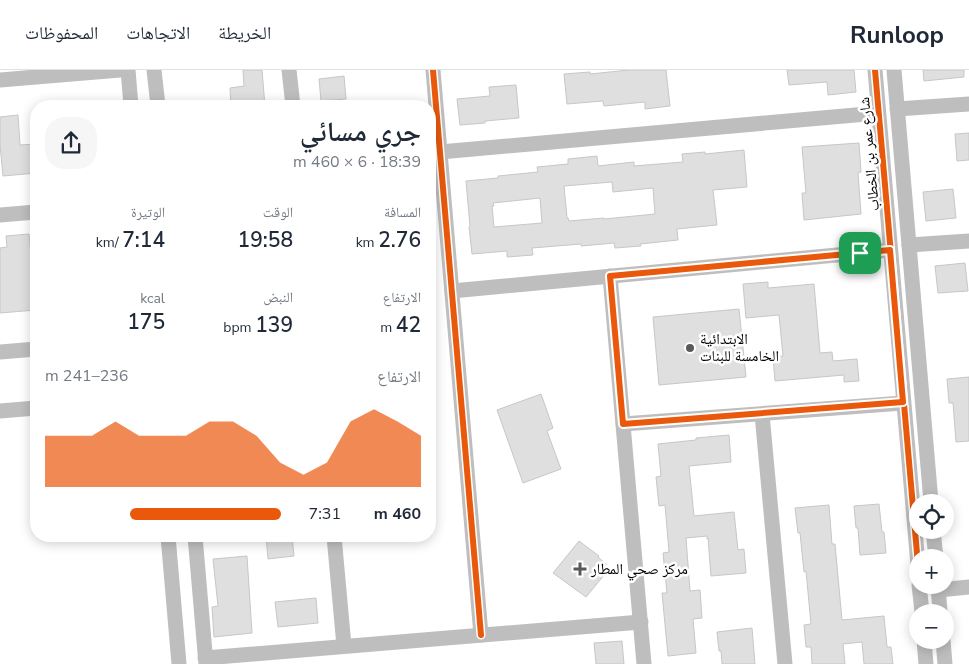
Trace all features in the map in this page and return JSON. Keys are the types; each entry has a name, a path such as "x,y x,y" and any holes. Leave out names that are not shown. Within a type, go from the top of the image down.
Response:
{"street":[{"path":"2,77 120,70"},
{"path":"128,70 130,100"},
{"path":"154,70 157,100"},
{"path":"290,70 292,100"},
{"path":"433,70 436,100"},
{"name":"شارع عمر بن الخطاب","path":"875,70 917,549"},
{"path":"894,70 930,494"},
{"path":"897,110 969,104"},
{"path":"436,105 481,635"},
{"path":"440,152 878,113"},
{"path":"0,215 30,212"},
{"path":"909,245 969,241"},
{"path":"452,291 890,250"},
{"path":"610,276 644,664"},
{"path":"0,352 30,350"},
{"path":"623,424 903,402"},
{"path":"0,411 30,408"},
{"path":"762,414 785,664"},
{"path":"169,542 179,664"},
{"path":"195,542 205,661 344,646 640,622"},
{"path":"335,542 344,646"},
{"path":"954,587 969,587"},
{"path":"925,649 926,664"},
{"path":"944,649 945,664"}],"building":[{"path":"243,70 262,70 264,100 231,100 230,88 244,86"},
{"path":"629,70 666,70 670,106 645,109 645,102 604,106 603,101 567,104 564,74 590,72 590,74"},
{"path":"787,70 854,70 856,92 828,95 827,82 789,85"},
{"path":"923,70 964,70 964,77 924,81"},
{"path":"344,76 346,99 321,100 319,79"},
{"path":"516,85 519,118 460,125 457,99 490,96 489,87"},
{"path":"18,115 20,145 30,144 30,174 3,176 0,117"},
{"path":"969,133 969,160 957,161 955,134"},
{"path":"859,143 861,172 858,173 861,214 804,220 802,193 806,193 802,147"},
{"path":"744,150 747,187 713,190 717,225 677,229 678,240 640,244 641,246 615,248 614,243 581,246 581,244 532,248 533,255 507,257 507,251 472,254 466,181 538,172 537,167 568,164 568,159 597,156 598,166 634,162 634,166 683,162 682,154 705,152 705,154","holes":["612,182 613,192 653,188 655,214 569,221 567,218 564,186","540,198 542,223 494,227 493,203"]},
{"path":"953,189 956,218 926,221 923,192"},
{"path":"29,234 30,310 0,313 0,248 7,247 6,236"},
{"path":"965,263 968,291 938,293 935,266"},
{"path":"768,282 768,288 814,284 820,353 832,352 833,361 857,359 859,381 844,382 844,375 775,381 773,357 783,356 779,315 746,318 743,284"},
{"path":"739,309 746,377 659,385 653,317"},
{"path":"969,377 969,441 956,442 953,403 949,403 947,379"},
{"path":"541,394 553,428 547,431 561,469 523,483 497,410"},
{"path":"729,435 731,462 689,466 694,516 734,512 738,550 744,549 746,573 711,576 707,536 686,538 690,591 700,590 702,618 693,619 696,653 668,656 662,593 667,593 663,553 669,552 665,505 659,506 656,477 661,476 658,444"},
{"path":"879,504 886,553 860,555 854,506"},
{"path":"829,505 832,544 835,544 842,620 884,616 887,647 891,647 893,664 864,664 862,642 843,644 845,664 812,664 811,647 806,647 804,625 811,624 806,571 804,572 795,508"},
{"path":"579,541 599,556 606,564 605,574 586,597 553,573"},
{"path":"267,542 293,542 294,556 268,559"},
{"path":"247,556 252,633 214,637 212,607 218,606 213,559"},
{"path":"316,598 318,623 278,627 275,602"},
{"path":"752,628 755,664 722,664 717,632"},
{"path":"622,641 624,664 596,664 594,643"}],"cycle path":[{"path":"433,70 436,100"},
{"path":"875,70 917,549"},
{"path":"436,105 481,635"}],"place":[{"name":"الابتدائية الخامسة للبنات","path":"690,348"},
{"name":"مركز صحي المطار","path":"580,569"}],"route":[{"path":"890,250 903,402 623,424 610,276 860,253 890,250"}]}
